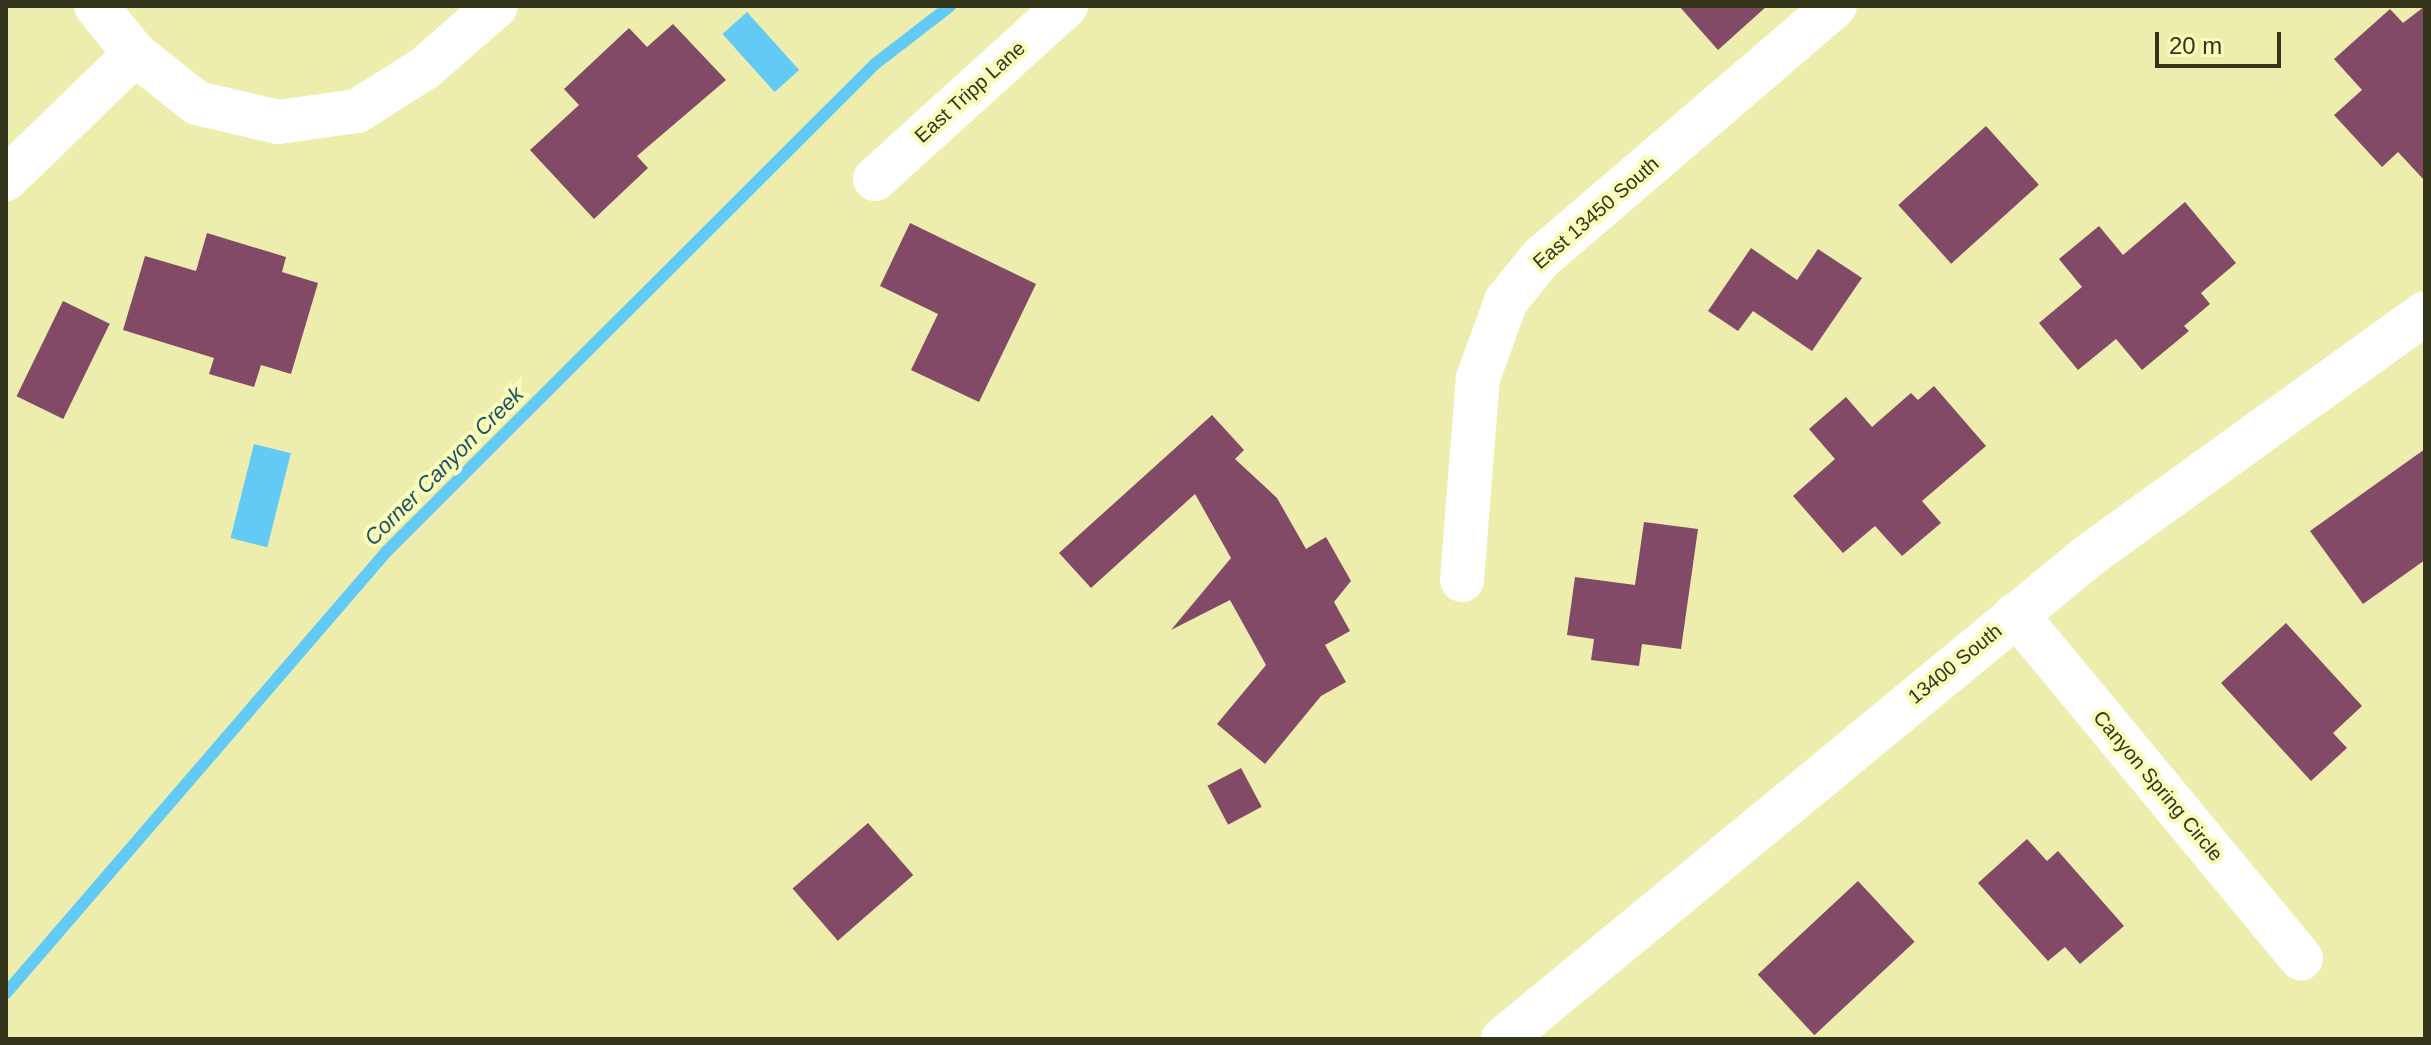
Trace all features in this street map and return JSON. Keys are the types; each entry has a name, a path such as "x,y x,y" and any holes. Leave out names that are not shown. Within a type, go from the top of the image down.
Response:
{"street":[{"path":"96,6 135,54 197,103 236,117 319,122 393,92 496,6"},
{"name":"East Tripp Lane","path":"875,179 1066,6"},
{"name":"East 13450 South","path":"1462,580 1478,378 1506,301 1541,258 1835,6"},
{"path":"6,179 135,54"},
{"name":"13400 South","path":"1503,1039 2016,614 2157,503 2425,313"},
{"name":"Canyon Spring Circle","path":"2016,614 2301,958"}],"water":[{"path":"747,12 799,70 775,92 722,34"},
{"path":"254,444 291,453 267,547 231,538"}],"building":[{"path":"1679,6 1767,6 1718,50"},
{"path":"2425,6 2425,181 2398,152 2382,167 2334,115 2362,90 2334,59 2390,9 2403,23"},
{"path":"673,24 726,80 637,156 648,168 594,219 530,150 579,105 564,89 629,28 647,47"},
{"path":"1986,126 2039,185 1951,264 1898,205"},
{"path":"2185,202 2236,263 2201,293 2210,304 2184,326 2189,331 2142,370 2116,339 2078,370 2039,323 2082,287 2059,259 2099,226 2123,255"},
{"path":"910,223 1036,284 979,402 911,370 938,314 880,286"},
{"path":"207,233 286,257 282,272 318,283 291,374 261,365 254,387 209,374 214,358 123,330 145,256 196,271"},
{"path":"1751,248 1797,280 1818,249 1862,278 1812,351 1753,311 1738,331 1708,311"},
{"path":"63,301 110,324 63,419 17,396"},
{"path":"1934,386 1986,446 1922,501 1941,523 1902,556 1875,526 1843,553 1793,496 1835,459 1809,429 1846,397 1872,427 1911,393 1918,400"},
{"path":"1212,415 1244,450 1235,459 1277,498 1306,549 1326,537 1351,581 1334,602 1350,631 1325,645 1346,682 1321,696 1265,764 1217,724 1266,665 1230,600 1171,630 1231,558 1195,494 1091,588 1059,553"},
{"path":"2425,449 2425,560 2363,604 2310,531"},
{"path":"1644,522 1698,529 1681,649 1642,644 1639,666 1591,660 1594,639 1567,635 1575,577 1635,585"},
{"path":"2286,623 2362,706 2333,733 2347,748 2311,781 2221,683"},
{"path":"1241,768 1262,807 1228,825 1207,786"},
{"path":"868,823 913,875 838,941 793,889"},
{"path":"2027,839 2047,861 2058,851 2124,926 2080,964 2065,947 2048,961 1978,883"},
{"path":"1858,881 1915,942 1814,1035 1758,974"}],"waterway":[{"name":"Corner Canyon Creek","path":"6,993 387,551 875,64 950,6"}]}
